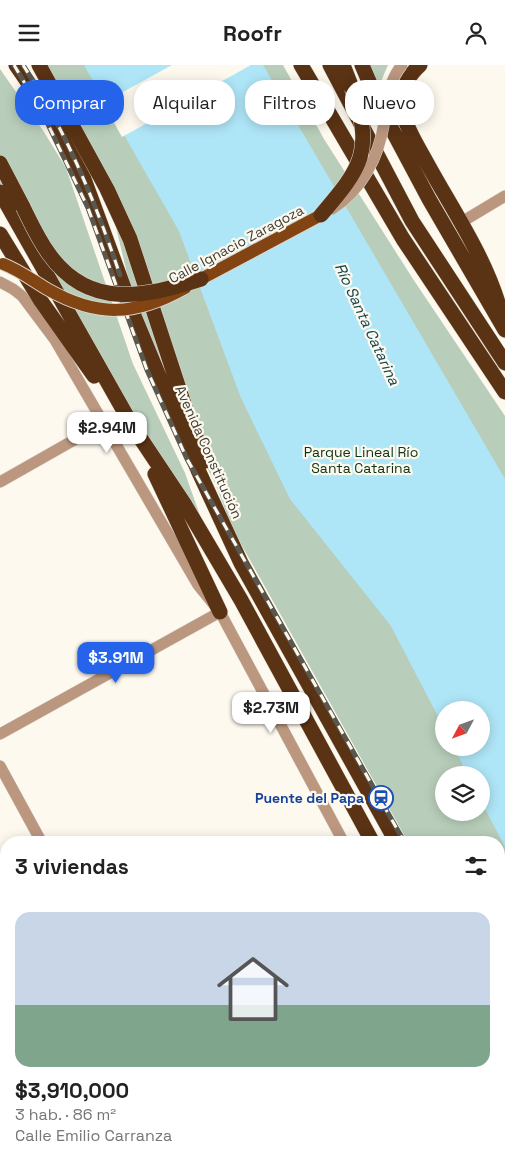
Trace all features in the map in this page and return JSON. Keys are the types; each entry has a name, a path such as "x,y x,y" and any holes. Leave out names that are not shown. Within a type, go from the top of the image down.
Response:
{"highway":[{"name":"Avenida Constitución","path":"16,65 46,110 84,179 138,327 241,563 393,836"},
{"path":"39,65 102,180 130,239 187,413 241,563"},
{"path":"301,65 403,239 505,392"},
{"path":"330,65 412,221 505,363"},
{"path":"322,215 348,184 360,161 364,131 362,117 343,65"},
{"path":"362,65 380,107 429,199 505,329"},
{"path":"420,65 404,87 402,106 404,115 419,148 490,279 498,297 505,329"},
{"path":"0,163 40,239 56,263 67,273 92,288 112,294 135,296 154,293 201,279"},
{"path":"0,192 133,427 220,612"},
{"path":"0,234 64,335 133,427 185,505 241,600 369,836"}],"main road":[{"name":"Calle Ignacio Zaragoza","path":"1,264 63,297 107,309 132,309 156,303 322,215"}],"street":[{"name":"Calle Ignacio Zaragoza","path":"322,215 348,196 370,167 382,135 391,85 402,65"},
{"path":"460,223 505,195"},
{"path":"0,282 14,289 30,305 55,340 198,585 220,612 340,836"},
{"path":"0,481 104,423"},
{"path":"0,734 220,612"},
{"path":"0,766 38,836"}],"green space":[{"name":"Río Santa Catarina","path":"33,65 283,65 291,80 245,80 245,125 316,125 413,279 505,416 505,836 405,836 232,528 215,483 201,456 132,294 109,198 67,125 124,125 124,80 42,80"},
{"path":"369,65 388,65 382,80 374,80"},
{"path":"0,69 15,90 15,125 39,125 66,168 133,364 185,473 203,524 129,409 75,318 23,202 5,181 0,186"}],"water":[{"name":"Río Santa Catarina","path":"84,65 263,65 272,80 245,80 245,125 298,125 505,479 505,836 499,836 490,818 490,766 463,766 458,756 490,756 490,701 435,701 435,711 391,626 290,499 241,398 179,231 118,125 124,125 124,80 93,80"}],"pier":[{"path":"172,65 251,65 224,80 145,80"},
{"path":"134,86 134,125 144,125 122,137 115,125 124,125 124,91"}],"railway":[{"path":"14,65 44,116 88,208 147,370 187,459 401,836"},
{"path":"23,65 66,141 90,193 120,275"}],"place":[{"name":"Puente del Papa","path":"381,798"}],"park label":[{"name":"Parque Lineal Río Santa Catarina","path":"361,460"}]}
